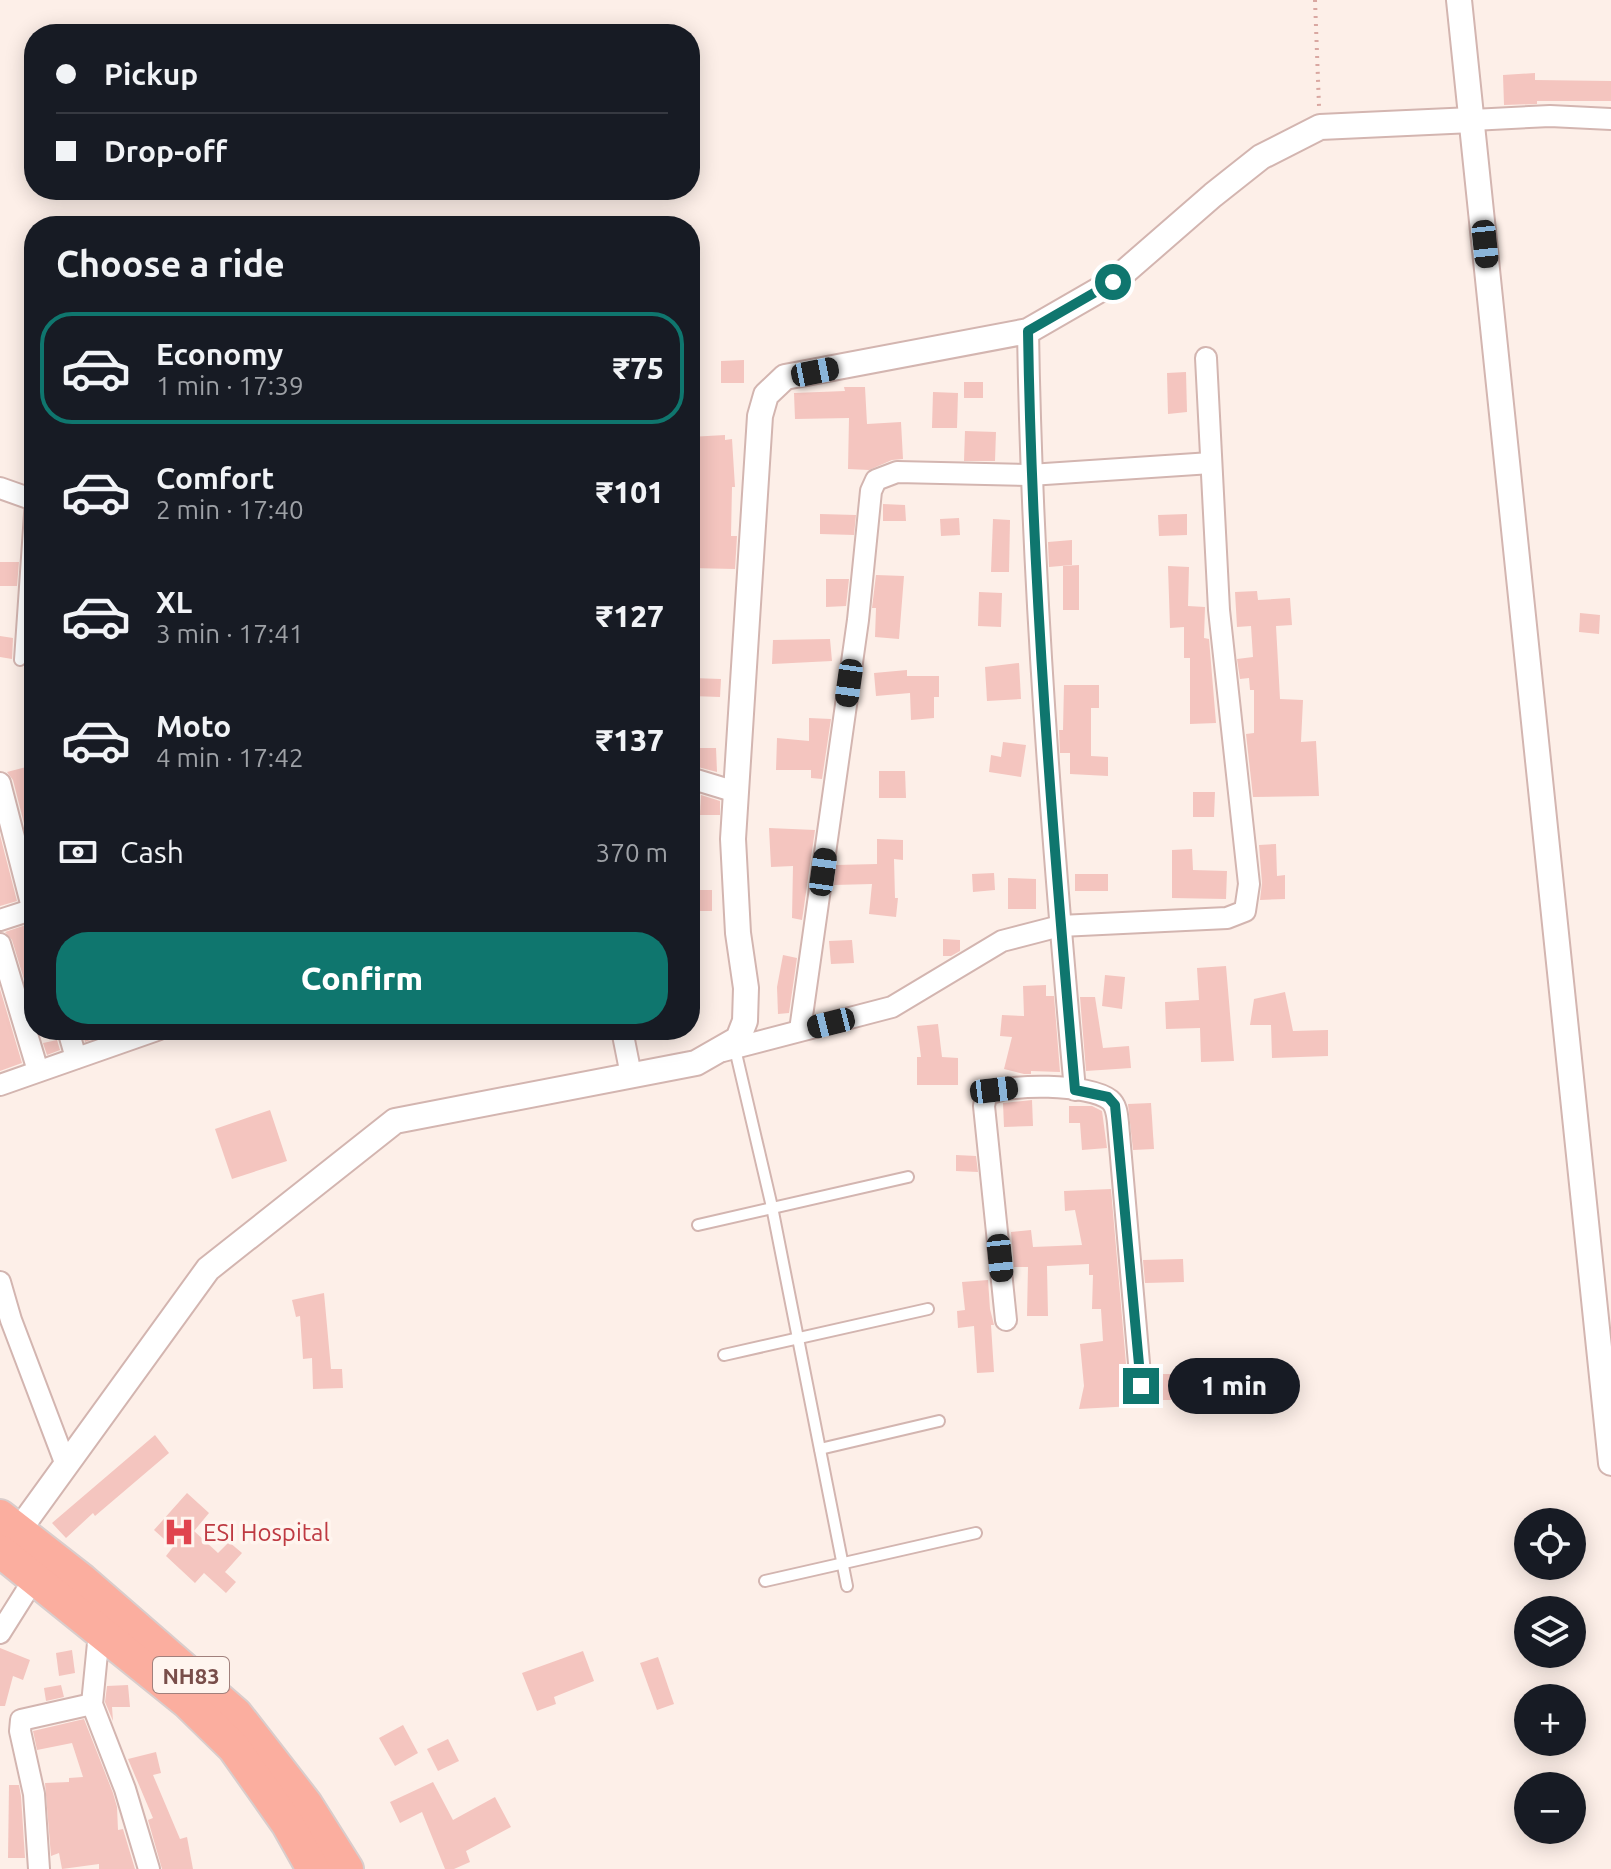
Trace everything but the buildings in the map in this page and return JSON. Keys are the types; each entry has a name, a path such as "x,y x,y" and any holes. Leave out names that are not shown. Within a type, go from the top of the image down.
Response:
{"highway":[{"path":"6,1532 34,1579 187,1702 234,1748 287,1823 313,1869"},
{"name":"NH83","path":"6,1532 82,1580 236,1714 306,1804 347,1869"}],"street":[{"path":"1459,0 1611,1463"},
{"path":"6,1532 66,1465 208,1269 395,1121 696,1063 738,1039 745,1021 746,988 738,933 733,860 760,416 766,395 785,377 1028,331 1113,282 1261,157 1320,127 1550,116 1611,119"},
{"path":"1028,331 1030,475 1060,926 1075,1090"},
{"path":"707,1055 892,1007 1002,941 1060,926 1227,918 1245,911 1249,884 1219,610 1206,358"},
{"path":"800,1030 858,620 871,491 876,480 897,472 1030,475 1211,463"},
{"path":"0,488 24,497"},
{"path":"700,781 736,792"},
{"path":"0,783 24,876"},
{"path":"0,920 24,913"},
{"path":"0,944 24,1024"},
{"path":"29,1040 38,1071"},
{"path":"71,1040 76,1058"},
{"path":"0,1085 128,1040"},
{"path":"624,1040 631,1075"},
{"path":"1006,1320 984,1106 986,1096 994,1090 1019,1087 1075,1090 1108,1097 1115,1105 1141,1386"},
{"path":"0,1282 11,1320 66,1465"},
{"path":"0,1633 34,1579"},
{"path":"99,1633 92,1704 125,1789 149,1869"},
{"path":"39,1869 34,1794 20,1731 21,1720 92,1704"}],"lane":[{"path":"20,660 24,611"},
{"path":"735,1049 772,1207 847,1586"},
{"path":"698,1225 908,1177"},
{"path":"724,1355 928,1309"},
{"path":"820,1449 939,1421"},
{"path":"765,1581 843,1566 976,1533"}],"path":[{"path":"1315,0 1320,127"}],"place":[{"name":"ESI Hospital","path":"179,1532"}],"route":[{"path":"1113,282 1028,331 1030,475 1060,926 1075,1090 1108,1097 1115,1105 1141,1386"}]}
